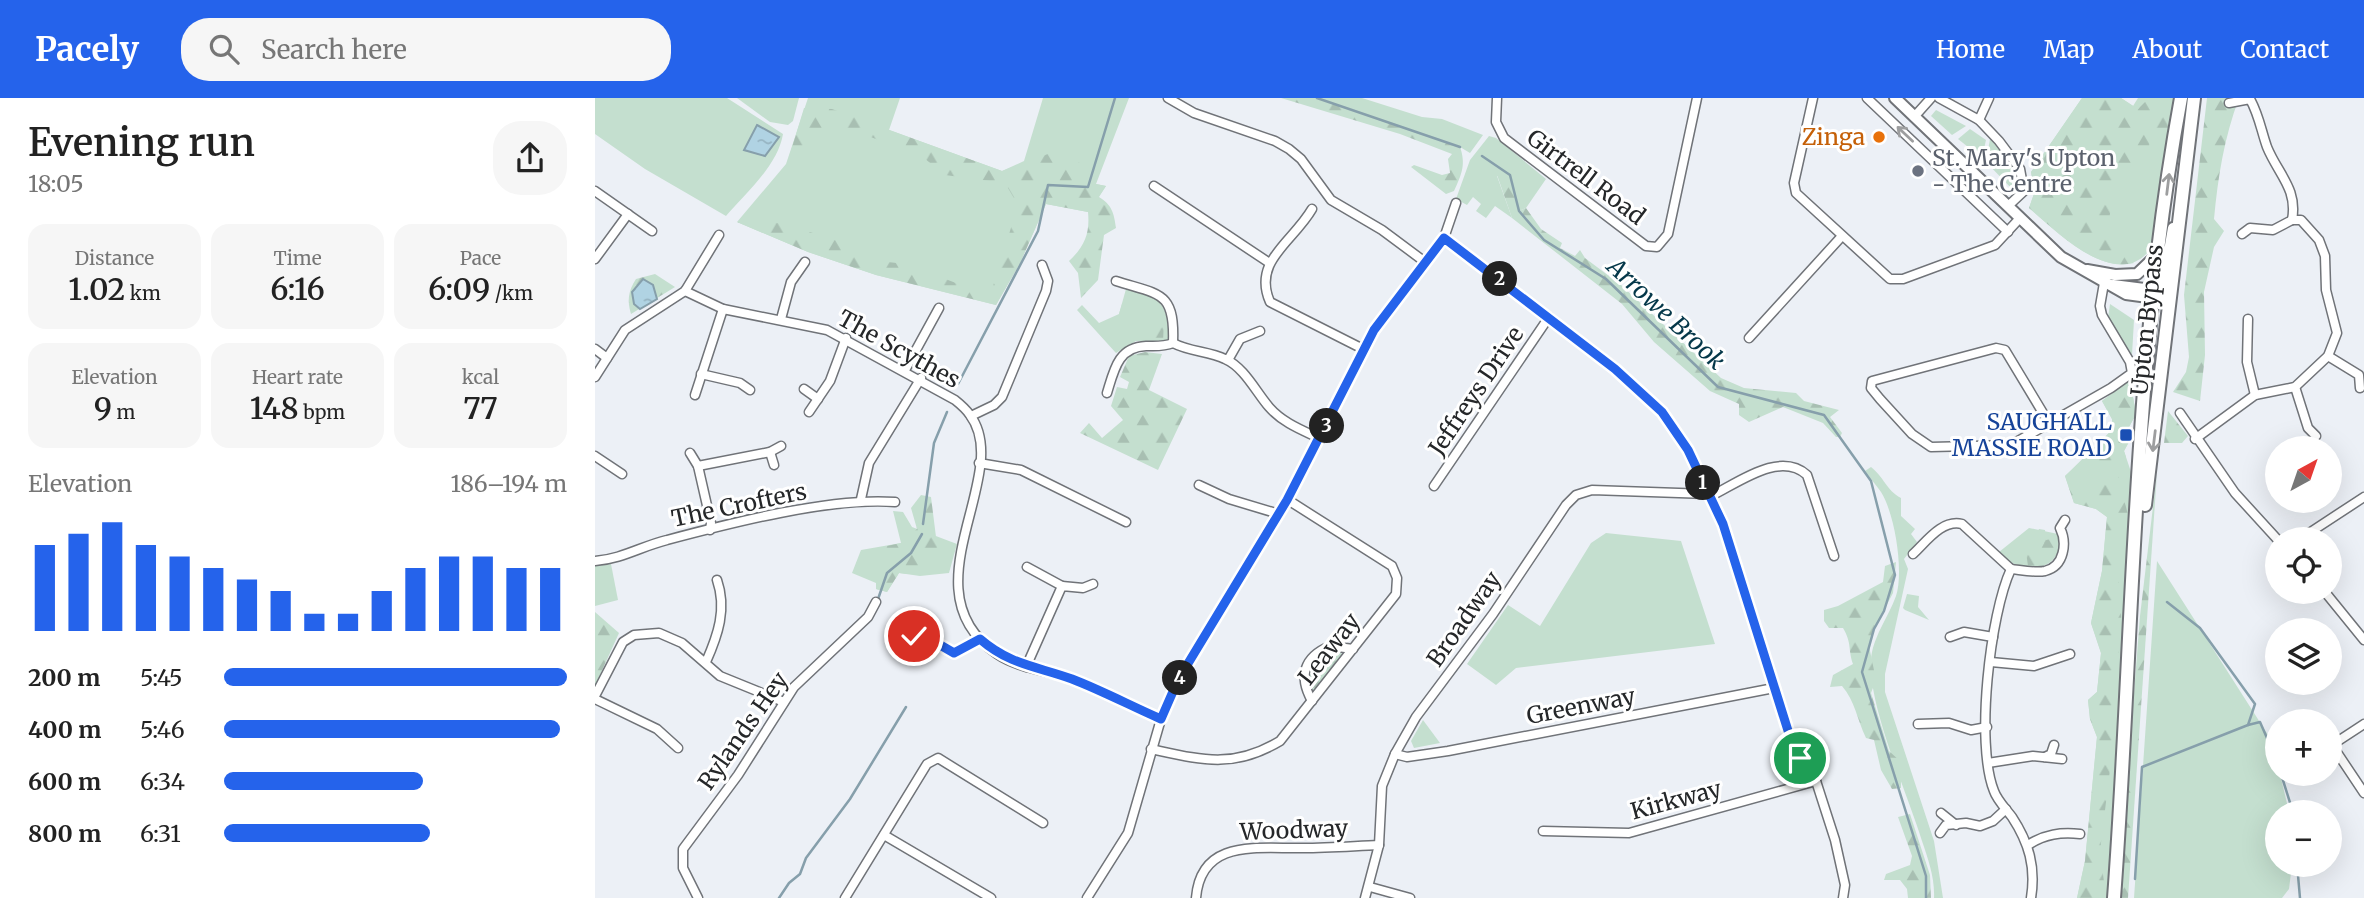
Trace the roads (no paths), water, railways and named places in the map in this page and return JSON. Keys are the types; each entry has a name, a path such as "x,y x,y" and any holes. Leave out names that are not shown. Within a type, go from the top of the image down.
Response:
{"main road":[{"path":"1895,98 2061,257 2106,284 2162,295"},
{"name":"Upton Bypass","path":"2162,295 2160,251 2181,98"},
{"name":"Upton Bypass","path":"2114,898 2134,588 2162,295 2181,188 2193,98"},
{"path":"2078,268 2132,275 2146,268 2160,251"}],"street":[{"path":"1167,98 1194,113 1275,141 1289,149 1301,159 1331,200 1383,230 1426,262"},
{"name":"Girtrell Road","path":"1497,98 1496,122 1504,138 1646,246 1657,247 1668,234 1697,98"},
{"path":"1813,98 1794,188 1796,194 1890,279 1898,280 1996,246 2020,218"},
{"path":"1867,98 2008,232"},
{"path":"1914,117 1931,98"},
{"path":"1939,98 1979,120 2013,159 2024,179 2022,196 2008,206"},
{"path":"1979,120 1989,98"},
{"path":"2229,103 2250,99 2261,117 2269,151 2293,193 2292,220"},
{"path":"1154,186 1268,262"},
{"path":"595,191 652,230"},
{"path":"1087,898 1128,833 1151,749 1178,680 1287,500 1321,439 1363,349 1444,238 1456,203"},
{"path":"1312,209 1301,228 1268,262 1264,283 1269,302 1363,349"},
{"path":"595,259 628,214"},
{"path":"2195,439 2255,396 2295,387 2328,356 2337,333 2326,290 2325,256 2319,240 2301,220 2292,220 2273,230 2250,228 2242,234"},
{"path":"595,377 625,330 685,291 719,235"},
{"path":"1749,338 1842,236"},
{"path":"1444,238 1615,369 1662,412 1688,450 1730,542 1790,737 1816,781 1835,840 1845,885 1843,898"},
{"path":"782,319 790,282 805,262"},
{"path":"1042,265 1048,281 1046,291 1002,397 994,405 971,416 977,430 979,463 958,576 961,609 980,639 998,655 1026,667 1069,678 1161,719"},
{"path":"1116,281 1158,294 1167,301 1173,310 1173,343"},
{"path":"2049,423 2005,350 1996,348 1872,381 1871,388 1912,434 1931,447 2011,445 2129,377 2132,365 2102,315 2100,306 2106,284"},
{"name":"The Scythes","path":"685,291 723,309 763,318 782,319 846,338 921,378 952,398 971,416"},
{"path":"695,394 723,309"},
{"path":"905,370 939,309"},
{"name":"Jeffreys Drive","path":"1434,486 1549,317"},
{"path":"2248,319 2247,362 2255,396"},
{"path":"1228,360 1240,339 1260,331"},
{"path":"809,412 830,381 846,338"},
{"path":"1107,393 1123,353 1134,347 1161,347 1173,343 1228,360 1271,409 1289,424 1321,439"},
{"path":"595,349 607,358"},
{"path":"2328,356 2359,375 2360,388"},
{"path":"701,374 740,383 750,390"},
{"path":"861,499 869,463 921,378"},
{"path":"2295,387 2308,428 2316,436"},
{"path":"804,389 818,399"},
{"path":"2180,412 2195,439 2235,493 2266,527"},
{"path":"698,466 770,452 781,446"},
{"path":"770,452 774,465"},
{"path":"690,453 698,466 711,523 710,530"},
{"path":"595,456 622,474"},
{"path":"979,463 1021,470 1126,523"},
{"path":"1708,496 1780,464 1796,467 1807,475 1834,556"},
{"path":"1199,485 1229,499 1279,514"},
{"name":"Broadway","path":"1365,898 1379,845 1383,786 1395,754 1416,717 1493,614 1558,516 1576,495 1592,490 1708,496"},
{"path":"2318,527 2364,497"},
{"name":"The Crofters","path":"595,561 614,559 664,540 861,499 895,502"},
{"name":"Leaway","path":"1151,749 1214,761 1246,758 1280,741 1396,594 1397,578 1392,566 1287,500"},
{"path":"1913,554 1941,528 1956,523 1962,524 2011,569 2046,570 2054,566 2063,553 2064,536 2060,528 2065,520"},
{"path":"1027,568 1062,586 1083,588 1093,584"},
{"path":"2011,569 2004,582 1993,637 1987,727 1988,763 1994,791 2028,845 2033,884 2031,898"},
{"path":"706,662 720,622 723,597 717,580"},
{"path":"1026,667 1062,586"},
{"name":"Rylands Hey","path":"698,898 683,868 683,849 738,775 784,702 807,674 868,617 876,602"},
{"path":"2335,604 2364,640"},
{"path":"1950,636 1964,632 1993,637"},
{"path":"678,748 657,729 595,698 616,653 623,642 634,635 659,633 671,637 728,681 784,702"},
{"path":"914,636 923,635 954,653 980,639"},
{"path":"1312,701 1303,676 1308,662 1331,646 1353,649"},
{"path":"1991,662 2034,666 2070,654"},
{"name":"Greenway","path":"1395,754 1407,757 1448,751 1775,688"},
{"path":"1918,724 1949,723 1971,730 1987,727"},
{"path":"2364,724 2332,745 2364,793"},
{"path":"2045,757 2052,754 2054,745"},
{"path":"1988,763 2033,756 2062,759"},
{"path":"845,898 927,764 938,758 1043,822"},
{"name":"Kirkway","path":"1543,831 1629,833 1816,781"},
{"path":"1940,832 1946,825 1986,824 2006,809"},
{"path":"1941,813 1956,825"},
{"path":"2028,845 2058,833 2080,834"},
{"path":"884,835 991,898"},
{"name":"Woodway","path":"1196,898 1197,883 1206,867 1215,859 1238,849 1379,845"},
{"path":"1370,887 1410,898"}],"water":[{"path":"757,125 779,137 765,156 744,150"},
{"path":"643,279 653,285 657,299 640,309 634,304 632,292"}],"waterway":[{"path":"958,384 1038,231 1048,185 1088,187 1115,98"},
{"name":"Arrowe Brook","path":"1317,98 1460,147"},
{"name":"Arrowe Brook","path":"1482,156 1510,175 1519,211 1544,240 1606,279 1718,387 1824,415 1871,481 1895,575 1884,611 1874,629 1862,672 1926,876 1926,898"},
{"path":"923,524 934,443 947,412"},
{"path":"877,602 887,573 911,553 922,534"},
{"path":"2135,879 2142,767 2248,725 2255,704 2200,628 2167,602"},
{"path":"779,898 789,883 800,874 806,858 850,799 906,707"},
{"path":"2248,725 2260,722 2265,733"},
{"path":"2285,786 2289,800"},
{"path":"2298,877 2300,898"}],"place":[{"name":"Zinga","path":"1879,137"},
{"name":"St. Mary's Upton - The Centre","path":"1918,171"},
{"name":"SAUGHALL MASSIE ROAD","path":"2126,435"}]}
